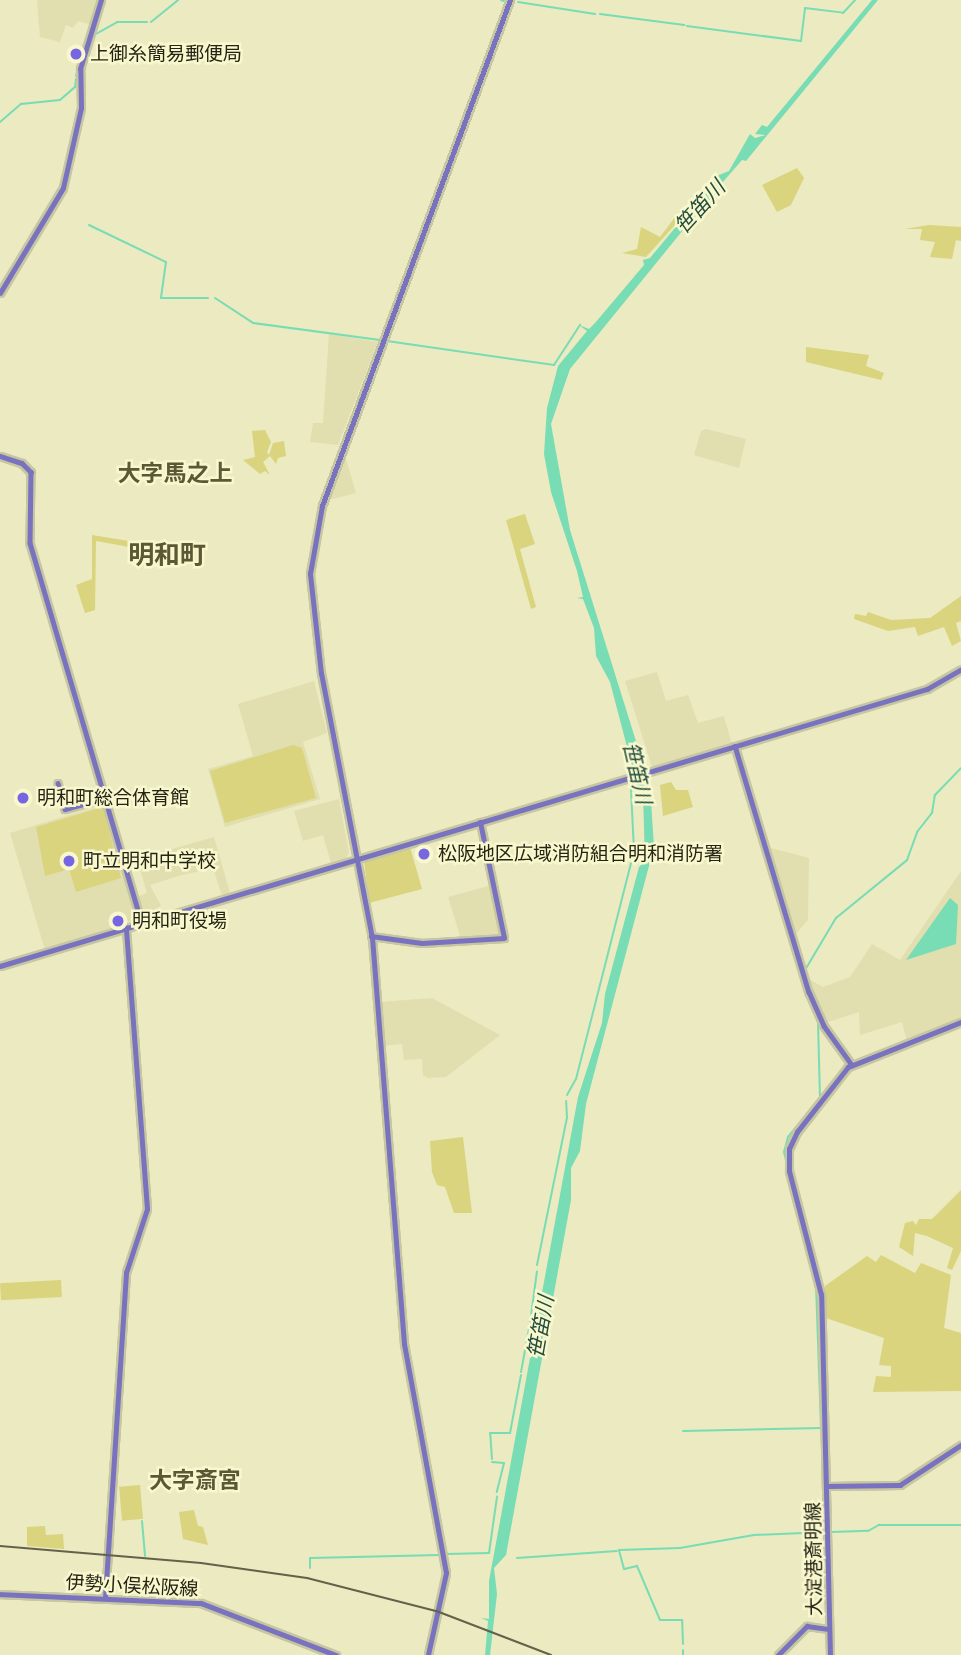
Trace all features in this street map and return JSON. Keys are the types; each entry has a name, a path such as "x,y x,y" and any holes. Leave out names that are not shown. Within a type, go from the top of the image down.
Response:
{"street":[{"path":"0,292 64,188 80,108 80,69 101,0"},
{"path":"428,1655 446,1573 404,1344 371,936 312,612 312,546 325,496 510,0"},
{"path":"0,456 22,463 31,472 30,543 142,923"},
{"path":"0,966 927,689 961,670"},
{"path":"735,746 803,973 824,1026 852,1065"},
{"path":"58,783 65,809 105,798"},
{"path":"371,936 422,943 504,938 480,822"},
{"path":"104,1598 126,1273 148,1209 126,928"},
{"path":"827,1486 819,1280 788,1153 797,1132 852,1065 961,1022"},
{"name":"大淀港斎明線","path":"778,1655 807,1626 830,1629 827,1486 900,1485 961,1445"},
{"name":"伊勢小俣松阪線","path":"0,1594 209,1605 269,1633 336,1655"},
{"path":"830,1629 830,1655"}],"shaded area":[{"path":"37,0 99,0 92,25 78,21 73,28 66,25 60,42 40,37"},
{"path":"797,168 804,178 791,205 777,212 762,185"},
{"path":"682,208 683,216 646,257 622,253 637,249 641,227 660,237"},
{"path":"929,225 961,227 961,241 956,240 952,259 930,257 935,242 920,240 922,229 905,229"},
{"path":"329,334 378,342 338,445 310,442 313,423 323,423"},
{"path":"806,347 869,355 866,366 884,373 881,380 806,362"},
{"path":"706,429 746,439 739,468 694,455 701,431"},
{"path":"265,430 271,442 267,452 269,455 273,443 284,441 286,456 278,458 276,464 270,456 263,462 270,475 265,471 260,474 243,460 255,457 252,431"},
{"path":"344,452 356,493 329,500 329,494"},
{"path":"525,514 535,544 520,549 536,607 531,609 506,520"},
{"path":"92,535 135,542 135,548 96,541 95,610 85,613 76,585 92,579"},
{"path":"961,596 961,621 956,623 961,641 952,646 944,627 918,636 915,627 888,631 854,619 855,614 866,616 868,612 891,620 930,618"},
{"path":"657,672 666,701 688,695 698,723 724,716 732,745 652,767 625,681"},
{"path":"314,681 327,733 303,742 320,799 225,827 208,769 253,756 238,704"},
{"path":"293,745 302,748 316,798 225,823 210,771"},
{"path":"671,782 676,790 688,790 693,807 663,816 660,785"},
{"path":"339,799 349,852 346,859 331,863 323,835 303,841 294,811"},
{"name":"町立明和中学校","path":"103,805 135,918 119,928 45,950 10,833"},
{"path":"103,807 121,878 76,892 69,869 45,876 36,827"},
{"path":"214,837 230,893 222,896 213,868 178,876 150,885 161,906 142,915 137,897 147,893 137,859"},
{"path":"410,847 422,889 369,903 364,860"},
{"path":"767,847 809,858 808,920 795,935"},
{"path":"961,871 961,1020 907,1041 902,1022 860,1035 859,1012 825,1023 807,978 823,987 850,977 872,944 900,960"},
{"path":"492,885 501,935 461,939 448,897"},
{"path":"432,998 500,1035 446,1077 428,1078 423,1075 422,1059 404,1060 402,1044 383,1046 380,1002"},
{"path":"463,1137 472,1213 454,1213 445,1187 437,1185 432,1172 430,1141"},
{"path":"961,1190 961,1251 952,1270 947,1268 953,1248 927,1236 915,1233 913,1256 899,1247 905,1223 913,1221 916,1225 919,1219 932,1219"},
{"path":"881,1255 915,1273 921,1263 951,1275 944,1328 961,1333 961,1391 873,1392 876,1376 891,1377 891,1366 879,1365 884,1338 826,1318 825,1286 867,1256 876,1262"},
{"path":"61,1280 62,1297 1,1300 0,1283"},
{"path":"140,1485 143,1519 122,1521 119,1487"},
{"path":"194,1510 198,1526 203,1527 208,1545 183,1539 179,1512"},
{"path":"45,1526 46,1535 63,1534 64,1549 27,1546 27,1527"}],"water":[{"name":"笹笛川","path":"872,0 878,0 746,161 742,160 718,189 725,186 701,208 570,369 551,424 570,530 650,786 654,847 586,1104 580,1151 571,1168 571,1200 506,1555 494,1568 497,1594 490,1655 485,1655 488,1621 481,1618 489,1619 489,1581 578,1097 602,1023 605,994 639,867 645,861 643,794 632,783 636,781 610,682 596,656 594,628 583,599 577,598 583,597 577,571 551,492 544,454 547,408 558,366 587,331 579,325 589,329 595,323 644,265 643,260 650,258 719,175 729,171 750,134 755,138 766,135 755,134 762,125 767,127"},
{"path":"950,898 958,905 956,944 906,960"}],"waterway":[{"path":"151,22 178,0"},
{"path":"687,26 801,41 805,8 843,13 855,0"},
{"path":"518,2 595,14"},
{"path":"600,14 684,25"},
{"path":"94,35 117,22 147,22"},
{"path":"76,76 82,53"},
{"path":"0,122 21,104 60,100 75,87 76,79"},
{"path":"89,225 166,262 161,298 208,298"},
{"path":"215,298 253,323 380,340"},
{"path":"387,341 554,365 580,325"},
{"path":"805,970 836,918 907,860 917,832 932,813 935,795 961,768"},
{"name":"笹笛川","path":"567,1095 576,1079 634,851 631,789"},
{"path":"800,1220 784,1152 788,1137 820,1098 818,1022 802,974"},
{"path":"537,1265 567,1118 566,1101"},
{"name":"笹笛川","path":"531,1316 537,1271"},
{"path":"683,1431 821,1428 816,1283"},
{"name":"笹笛川","path":"521,1372 531,1318"},
{"path":"492,1459 490,1433 510,1433 521,1375"},
{"path":"492,1462 504,1463 497,1492"},
{"path":"447,1554 489,1553 497,1497"},
{"path":"142,1521 145,1556"},
{"path":"832,1532 868,1531 879,1525 961,1525"},
{"path":"683,1644 682,1620 660,1620 637,1566 624,1569 619,1550 680,1548 754,1535 826,1532"},
{"path":"517,1558 617,1551"},
{"path":"310,1568 310,1558 440,1555"},
{"path":"683,1650 683,1655"}],"railway":[{"path":"0,1546 201,1563 307,1578 439,1612 551,1655"}],"place":[{"name":"上御糸簡易郵便局","path":"76,54"},
{"name":"明和町総合体育館","path":"23,798"},
{"name":"松阪地区広域消防組合明和消防署","path":"424,854"},
{"name":"町立明和中学校","path":"69,861"},
{"name":"明和町役場","path":"118,921"}],"district":[{"name":"大字馬之上","path":"175,473"},
{"name":"明和町","path":"167,555"},
{"name":"大字斎宮","path":"195,1480"}]}
